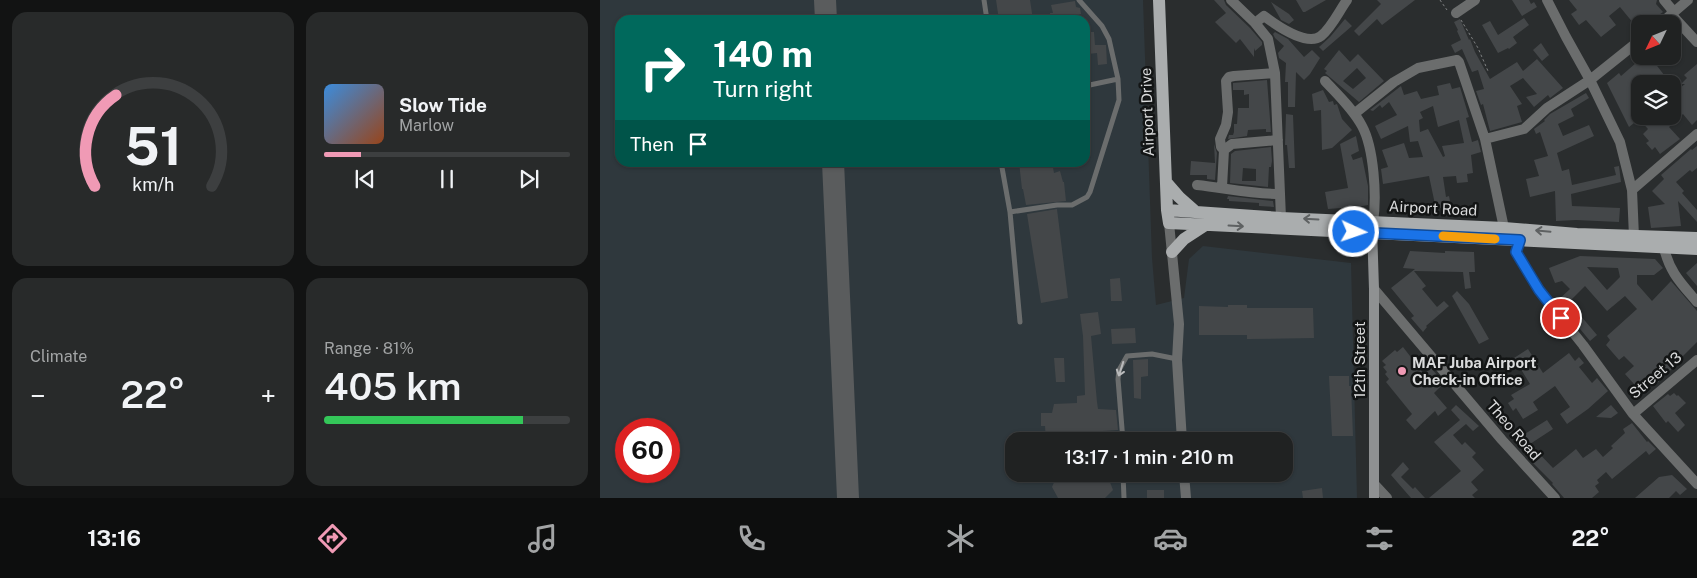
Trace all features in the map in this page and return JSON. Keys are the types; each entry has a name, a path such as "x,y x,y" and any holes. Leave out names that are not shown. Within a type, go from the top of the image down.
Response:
{"main road":[{"name":"Airport Drive","path":"1159,0 1169,223"},
{"path":"1166,182 1196,212"},
{"name":"Airport Road","path":"1167,210 1281,218 1520,240 1697,249"},
{"name":"Airport Road","path":"1169,223 1504,228 1634,237 1697,238"},
{"path":"1172,252 1184,239 1207,224"}],"street":[{"path":"1231,0 1255,23 1268,39 1276,73 1281,218"},
{"path":"1255,23 1264,16 1294,35 1314,39 1320,37 1347,0"},
{"path":"1456,13 1475,0"},
{"path":"1548,0 1620,142 1632,190 1634,237"},
{"path":"1664,0 1697,42"},
{"path":"1671,15 1688,0"},
{"path":"1485,139 1524,129 1547,108 1590,80 1631,47"},
{"path":"1354,114 1394,82 1418,68 1455,60 1459,62 1485,139 1504,228"},
{"path":"1222,187 1224,150 1221,147 1220,140 1226,125 1228,112 1226,81 1228,77 1276,73"},
{"path":"1325,81 1354,114 1367,136 1375,197 1372,227"},
{"path":"1632,190 1697,134"},
{"path":"1224,150 1232,144 1278,140"},
{"path":"1197,185 1222,187 1259,194 1280,194"},
{"path":"1169,223 1179,324 1177,360 1181,432"},
{"name":"12th Street","path":"1372,227 1374,289 1374,498"},
{"path":"1520,240 1516,252 1539,290 1633,414 1697,484"},
{"path":"1664,248 1667,263 1673,274 1697,302"},
{"name":"Theo Road","path":"1374,289 1502,440 1555,498"},
{"name":"Street 13","path":"1633,414 1697,360"},
{"path":"1185,482 1186,498"},
{"path":"1374,484 1387,498"}],"lane":[{"path":"984,0 986,15"},
{"path":"1010,212 1056,205 1072,205 1087,197 1119,100 1118,79 1109,39 1102,26 1079,0"},
{"path":"1090,85 1118,79"},
{"path":"1002,167 1010,212 1020,322"},
{"path":"1122,432 1118,379 1119,370 1127,356 1152,354 1177,360"},
{"path":"1123,482 1124,498"}],"path":[{"path":"1440,0 1449,12 1456,13 1478,48 1488,71"}],"shaded area":[{"path":"600,0 1143,0 1152,258 1156,305 1184,298 1189,259 1203,246 1351,263 1357,498 600,498"}],"building":[{"path":"996,0 1030,0 1032,15 998,15"},
{"path":"1214,0 1224,0 1226,5 1262,42 1262,45 1255,51 1254,48 1254,57 1240,39 1236,43 1215,22 1226,13"},
{"path":"1296,0 1326,0 1303,12"},
{"path":"1377,0 1415,0 1382,25 1377,19 1359,36 1354,31 1381,4"},
{"path":"1512,0 1529,0 1531,4 1534,2 1537,7 1522,16"},
{"path":"1569,0 1657,0 1656,4 1663,12 1659,15 1631,15 1631,20 1620,7 1609,16 1616,25 1601,37 1586,20 1579,25 1571,14 1577,10"},
{"path":"1075,1 1076,7 1080,8 1081,14 1050,15 1050,13 1053,13 1051,5"},
{"path":"1271,2 1289,14 1294,20 1289,24 1281,20"},
{"path":"1524,18 1529,25 1513,37 1517,43 1509,49 1498,53 1482,25 1490,21 1498,35"},
{"path":"1345,19 1352,26 1323,51 1319,47"},
{"path":"1460,19 1490,79 1517,62 1523,71 1537,59 1563,88 1550,98 1548,95 1534,107 1526,97 1537,94 1523,78 1510,86 1522,104 1517,106 1522,122 1490,131 1483,104 1481,105 1476,91 1484,89 1478,70 1472,72 1462,49 1455,53 1451,45 1461,40 1454,22"},
{"path":"1090,32 1094,32 1095,45 1106,45 1107,64 1098,65 1097,53 1090,54"},
{"path":"1275,32 1288,39 1304,57 1312,50 1320,58 1304,80 1296,72 1295,107 1288,107 1288,82 1285,82 1286,63 1279,58 1278,53 1284,46 1275,38 1273,34"},
{"path":"1541,43 1549,55 1542,61 1533,50"},
{"path":"1339,50 1350,62 1358,54 1384,81 1359,102 1325,73 1327,71 1324,69","holes":["1357,68 1366,78 1353,89 1343,81"]},
{"path":"1697,64 1697,120 1692,125 1683,114 1681,116 1681,87 1685,84 1681,84 1687,78 1684,75"},
{"path":"1634,65 1656,65 1664,75 1631,75 1632,125 1629,127 1607,83 1619,73 1621,76"},
{"path":"1267,80 1271,132 1266,132 1266,129 1248,130 1247,136 1228,139 1229,135 1233,135 1234,124 1237,124 1238,108 1249,108 1249,94 1244,95 1244,90 1233,90 1233,83"},
{"path":"1450,83 1452,89 1460,87 1469,117 1466,118 1472,142 1478,140 1481,152 1471,155 1473,173 1467,174 1468,182 1457,183 1456,176 1443,177 1446,197 1449,196 1451,206 1436,209 1429,176 1383,184 1381,169 1388,167 1382,150 1404,143 1409,158 1423,157 1418,141 1410,142 1408,126 1381,139 1375,126 1397,115 1389,102 1382,108 1380,105 1373,111 1370,110 1401,86 1404,95 1417,91 1421,99 1439,95 1437,86","holes":["1433,106 1438,127 1459,120 1464,143 1442,146 1445,156 1443,157 1428,129 1420,132 1419,120 1423,118 1420,112"]},
{"path":"1323,90 1329,102 1333,101 1334,105 1337,104 1342,119 1352,130 1332,148 1322,150 1321,110 1314,111 1312,94"},
{"path":"1586,93 1589,98 1571,109 1574,116 1558,124 1563,136 1589,125 1594,136 1557,153 1562,171 1569,169 1572,185 1616,175 1614,167 1619,166 1621,182 1571,194 1572,206 1620,208 1619,222 1556,221 1555,191 1530,197 1526,179 1539,176 1534,160 1548,156 1540,132 1536,134 1534,129 1545,121 1550,114"},
{"path":"1286,114 1293,115 1295,168 1289,168 1287,145 1285,145"},
{"path":"1644,125 1671,125 1669,127 1680,139 1660,154 1655,147 1652,150 1646,143 1649,141 1643,134 1648,129"},
{"path":"1356,136 1359,151 1351,155 1353,160 1362,157 1368,186 1368,205 1341,210 1341,208 1328,209 1325,192 1348,188 1340,144"},
{"path":"1214,144 1217,153 1215,180 1207,179 1207,175 1190,175 1191,161 1215,163"},
{"path":"1697,146 1697,168 1692,172 1690,170 1676,182 1684,191 1682,193 1697,210 1697,222 1678,201 1681,226 1651,228 1648,207 1665,204 1652,191 1664,179 1661,175"},
{"path":"1271,147 1272,161 1271,167 1269,167 1268,187 1230,183 1231,154 1235,151","holes":["1243,168 1256,169 1256,181 1242,181"]},
{"path":"1020,167 1053,167 1054,173 1060,171 1064,182 1066,201 1026,205"},
{"path":"1228,196 1273,201 1274,207 1259,206 1259,203 1229,201 1227,199"},
{"path":"1057,209 1068,298 1041,303 1027,214"},
{"path":"1410,251 1474,252 1475,272 1469,272 1471,288 1465,289 1463,272 1414,271 1426,286 1422,289 1437,307 1444,301 1449,306 1426,326 1423,332 1411,318 1414,316 1391,288 1415,269 1403,268"},
{"path":"1580,256 1655,259 1663,268 1654,275 1637,275 1637,284 1652,301 1671,281 1697,311 1697,342 1656,384 1654,381 1642,393 1625,374 1634,366 1624,356 1619,360 1606,345 1610,340 1607,336 1637,309 1625,296 1607,311 1585,286 1569,302 1597,335 1590,341 1571,318 1573,316 1557,301 1570,289 1562,281 1555,283 1549,268","holes":["1587,267 1618,268 1620,277 1607,290"]},
{"path":"1697,263 1697,286 1686,273"},
{"path":"1120,278 1122,301 1111,301 1110,279"},
{"path":"1457,291 1469,304 1489,339 1479,344 1452,296"},
{"path":"1228,305 1247,305 1247,308 1313,308 1314,338 1247,339 1247,335 1199,335 1199,306 1228,307"},
{"path":"1098,312 1101,334 1091,336 1098,409 1116,410 1118,430 1104,432 1045,432 1045,426 1041,426 1041,413 1052,413 1054,404 1077,403 1077,396 1085,395 1083,336 1080,314"},
{"path":"1135,328 1136,343 1112,344 1111,329"},
{"path":"1403,347 1424,374 1431,368 1444,383 1434,393 1447,408 1438,416 1435,411 1415,430 1406,420 1412,414 1386,382 1389,379 1383,367 1386,365 1382,361 1395,350 1397,352"},
{"path":"1528,349 1543,373 1569,353 1575,361 1579,357 1584,363 1579,367 1592,383 1597,378 1608,391 1567,424 1560,414 1570,407 1555,386 1533,402 1538,410 1523,419 1516,408 1513,411 1508,403 1514,399 1511,395 1530,384 1514,358"},
{"path":"1054,358 1064,358 1065,382 1056,382"},
{"path":"1148,359 1148,376 1141,377 1141,399 1134,398 1133,360"},
{"path":"1329,376 1349,376 1353,436 1332,436"},
{"path":"1674,393 1686,403 1675,413 1685,425 1678,432 1668,421 1666,423 1653,406 1668,394 1670,396"},
{"path":"1456,405 1479,426 1473,431 1466,424 1453,435 1462,445 1465,442 1476,453 1472,457 1484,470 1471,482 1478,490 1472,495 1475,498 1429,498 1461,471 1434,442 1460,420 1451,410"},
{"path":"1611,405 1618,413 1611,418 1596,417"},
{"path":"1547,420 1553,429 1530,444 1553,468 1576,449 1583,458 1596,449 1603,457 1613,448 1611,446 1625,433 1623,429 1632,423 1647,442 1656,449 1649,455 1646,451 1612,479 1606,472 1597,480 1599,483 1595,486 1599,492 1592,498 1564,498 1553,483 1529,459 1531,457 1517,439"},
{"path":"1403,462 1409,469 1401,477 1413,489 1415,487 1425,498 1411,498 1391,475"},
{"path":"1672,475 1687,489 1680,495 1676,491 1669,498 1635,498 1659,477"},
{"path":"1054,482 1110,482 1113,490 1105,498 1058,498 1052,487"},
{"path":"1322,488 1323,498 1303,498 1302,491"},
{"path":"1147,490 1164,490 1164,498 1147,498"}],"taxiway":[{"path":"825,0 826,15"},
{"path":"833,167 848,498"}],"slow traffic":[{"path":"1443,236 1495,239"}],"place":[{"name":"MAF Juba Airport Check-in Office","path":"1402,371"}],"route":[{"path":"1354,232 1520,240 1516,252 1539,290 1561,318"}]}
